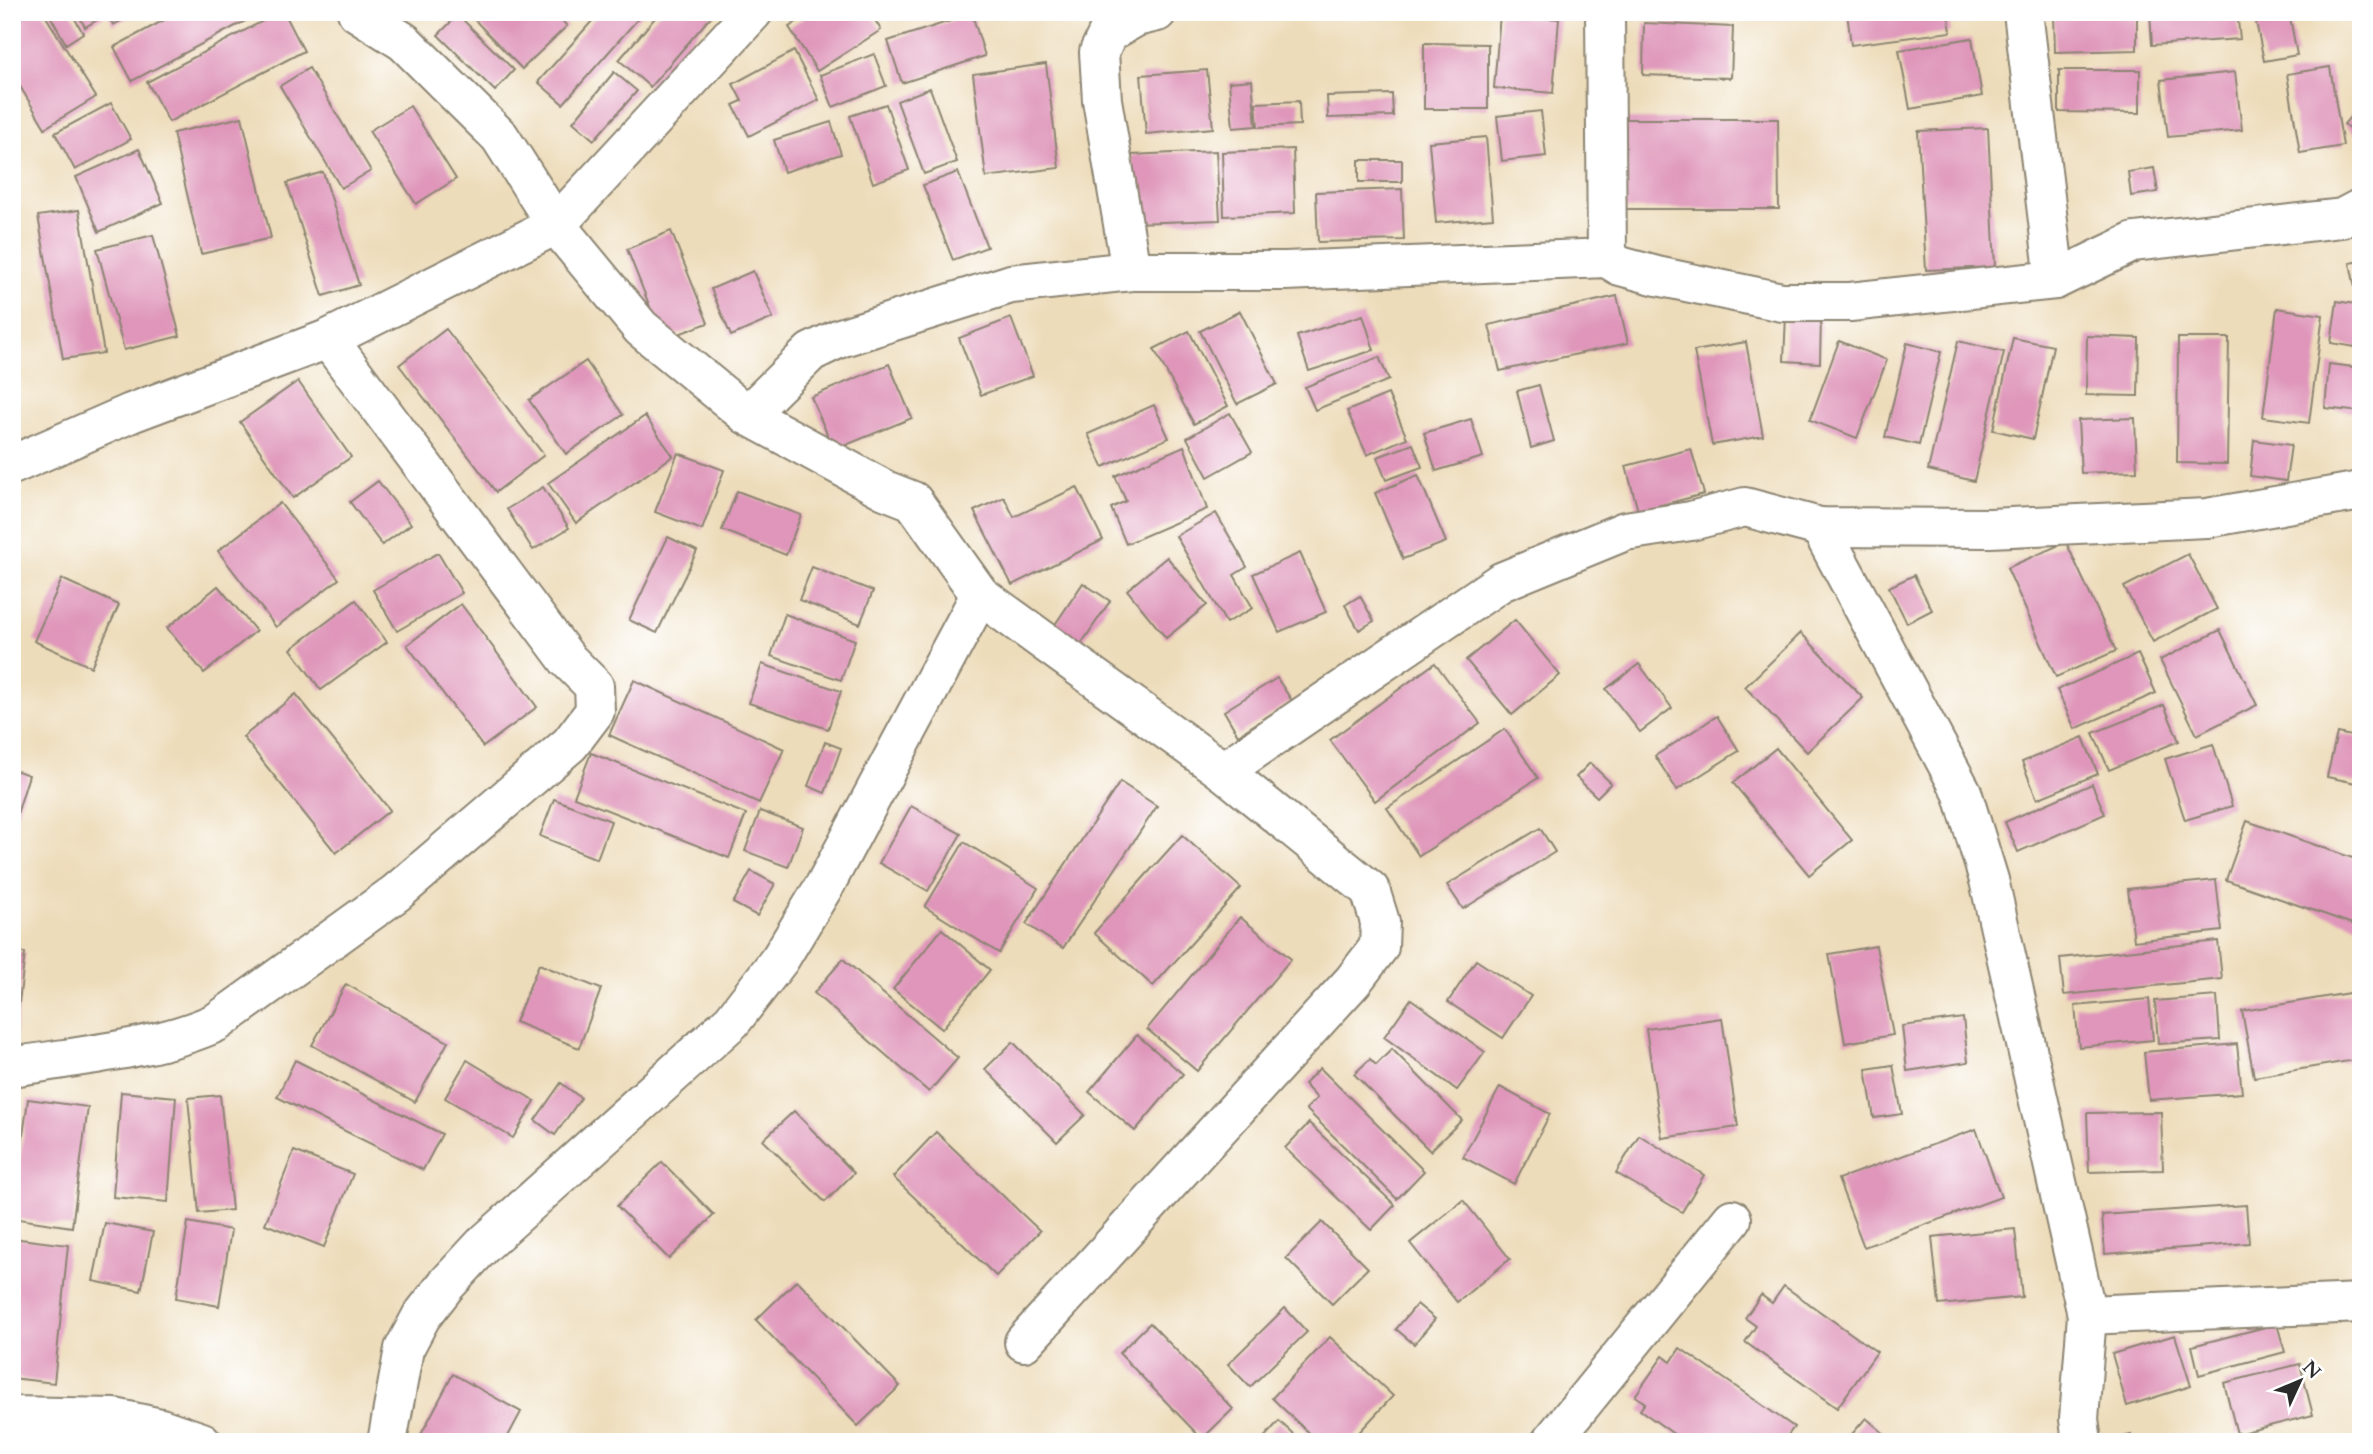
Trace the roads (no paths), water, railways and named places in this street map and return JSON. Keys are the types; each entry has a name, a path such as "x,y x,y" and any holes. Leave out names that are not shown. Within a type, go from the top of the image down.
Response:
{"street":[{"path":"357,12 404,42 500,137 556,225 641,328 747,415 886,490 913,501 980,595 1223,771 1370,890 1380,922 1379,947 1353,981 1024,1342"},
{"path":"12,465 131,413 328,339 556,225 753,12"},
{"path":"1131,271 1101,90 1099,52 1108,33 1136,18 1157,12"},
{"path":"1605,12 1607,258"},
{"path":"2023,12 2055,280"},
{"path":"747,415 811,352 840,338 1011,284 1131,271 1285,271 1607,258 1620,266 1657,276 1782,302 1850,302 2055,280 2134,242 2342,218 2361,208"},
{"path":"12,1067 176,1037 217,1022 397,893 570,744 595,711 594,686 568,660 328,339"},
{"path":"1223,771 1501,582 1625,531 1691,521 1745,507 1820,527 1990,528 2207,518 2361,491"},
{"path":"1820,527 1962,792 1989,880 2087,1315 2079,1419 2082,1442"},
{"path":"387,1442 404,1349 421,1317 446,1286 484,1244 732,1021 780,959 826,883 980,595"},
{"path":"1551,1442 1732,1219"},
{"path":"2087,1315 2361,1303"},
{"path":"12,1416 114,1418 162,1428 202,1442"}]}
